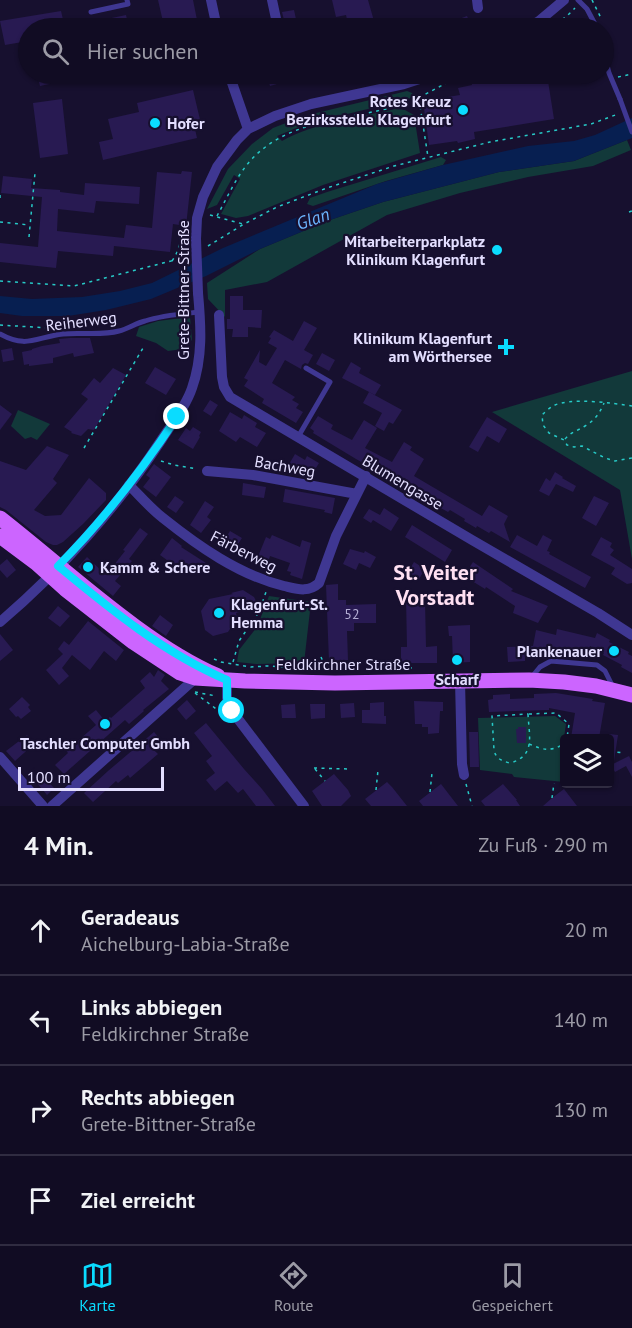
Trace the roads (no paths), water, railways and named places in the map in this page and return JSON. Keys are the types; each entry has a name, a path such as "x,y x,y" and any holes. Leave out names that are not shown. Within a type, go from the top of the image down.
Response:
{"main road":[{"name":"Feldkirchner Straße","path":"0,518 54,571"},
{"name":"Feldkirchner Straße","path":"0,536 36,563 54,571 108,607 166,649 198,680 335,683 529,680 564,682 632,695"}],"street":[{"path":"211,0 215,18"},
{"path":"272,0 276,18"},
{"path":"543,18 564,0"},
{"path":"232,84 248,129"},
{"name":"Grete-Bittner-Straße","path":"0,622 54,571 129,485 186,401 200,357 197,218 202,197 217,167 237,140 248,129 275,116 310,104 404,84"},
{"name":"Blumengasse","path":"219,315 222,377 224,387 230,397 632,635"},
{"name":"Bachweg","path":"207,471 253,475 357,494"},
{"name":"Färberweg","path":"129,485 155,511 224,560 250,575 300,590 314,588 319,584 336,536 366,476"},
{"path":"52,806 198,680"},
{"path":"227,680 227,698 232,711 304,806"},
{"path":"460,681 464,774"},
{"path":"0,757 43,806"}],"lane":[{"path":"91,12 128,4 127,0"},
{"path":"579,1 592,18"},
{"path":"614,84 632,132"},
{"name":"Reiherweg","path":"0,334 9,339 34,342 63,334 118,332 146,320 200,312"},
{"path":"298,437 330,382 306,368"},
{"path":"529,680 540,667 551,661 597,664 605,670 615,691"}],"water":[{"name":"Glan","path":"632,118 632,138 574,161 499,172 383,202 330,220 260,249 206,276 151,299 68,316 22,316 0,313 0,296 32,299 82,297 152,283 223,248 377,184 443,165 528,146 574,141 595,135"}],"place":[{"name":"Rotes Kreuz Bezirksstelle Klagenfurt","path":"463,110"},
{"name":"Hofer","path":"155,123"},
{"name":"Mitarbeiterparkplatz Klinikum Klagenfurt","path":"497,250"},
{"name":"Klinikum Klagenfurt am Wörthersee","path":"506,347"},
{"name":"Kamm & Schere","path":"88,567"},
{"name":"Klagenfurt-St. Hemma","path":"219,613"},
{"name":"Plankenauer","path":"614,651"},
{"name":"Scharf","path":"457,660"},
{"name":"Taschler Computer Gmbh","path":"105,724"}],"district":[{"name":"St. Veiter Vorstadt","path":"435,584"}]}
